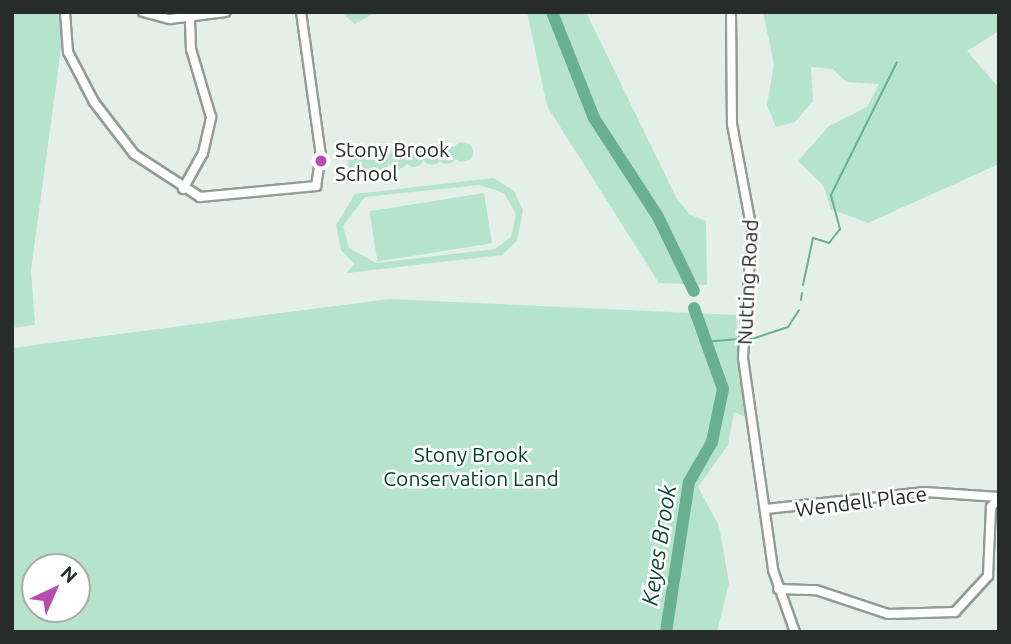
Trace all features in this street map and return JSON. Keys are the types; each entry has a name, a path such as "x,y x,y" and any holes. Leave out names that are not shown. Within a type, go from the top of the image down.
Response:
{"street":[{"path":"65,12 68,52 83,86 134,154 194,195 301,191 316,186 322,176 301,12"},
{"path":"143,12 170,19 190,19 226,12"},
{"name":"Nutting Road","path":"732,12 732,124 752,231 743,358 778,589 795,632"},
{"path":"183,189 203,153 211,117 191,49 190,19"},
{"name":"Wendell Place","path":"765,509 925,492 999,498"},
{"path":"778,589 816,590 888,614 955,612 988,576 991,508 999,498"}],"green space":[{"path":"12,12 66,12 31,270 35,325 12,328"},
{"path":"341,12 376,12 355,24"},
{"path":"527,12 586,12 676,197 689,214 706,221 707,285 659,283 547,106"},
{"path":"763,12 999,12 999,31 967,51 999,88 999,164 868,223 831,209 823,185 798,161 829,126 867,107 879,84 846,82 833,69 811,67 813,101 795,122 776,127 767,105 774,64"},
{"path":"463,142 470,145 473,152 470,159 463,162 456,159 453,152 456,145"},
{"path":"447,144 454,147 457,154 454,161 447,164 440,161 437,154 440,147"},
{"path":"432,145 439,148 442,155 439,162 432,165 425,162 422,155 425,148"},
{"path":"414,147 421,150 424,157 421,164 414,167 407,164 404,157 407,150"},
{"path":"377,149 385,153 389,161 385,169 377,173 369,169 365,161 369,153"},
{"path":"398,149 405,152 408,159 405,166 398,169 391,166 388,159 391,152"},
{"path":"359,152 367,155 370,163 367,171 359,174 351,171 348,163 351,155"},
{"path":"494,178 514,191 523,210 517,241 502,255 347,273 354,264 341,250 336,225 355,194","holes":["479,185 504,193 516,214 511,237 495,249 376,263 349,248 343,226 365,197"]},
{"path":"484,193 492,243 377,262 369,211"},
{"name":"Stony Brook Conservation Land","path":"389,299 736,315 745,417 734,412 728,445 698,487 719,526 729,583 717,632 12,632 12,348"}],"waterway":[{"name":"Keyes Brook","path":"552,12 594,118 658,217 694,291"},
{"path":"803,285 813,238 829,243 840,229 831,195 897,62"},
{"path":"801,300 802,293"},
{"name":"Keyes Brook","path":"666,632 689,482 712,442 723,389 694,308"},
{"path":"749,340 788,327 799,310"},
{"path":"704,342 739,339"}],"place":[{"name":"Stony Brook School","path":"321,161"}]}
